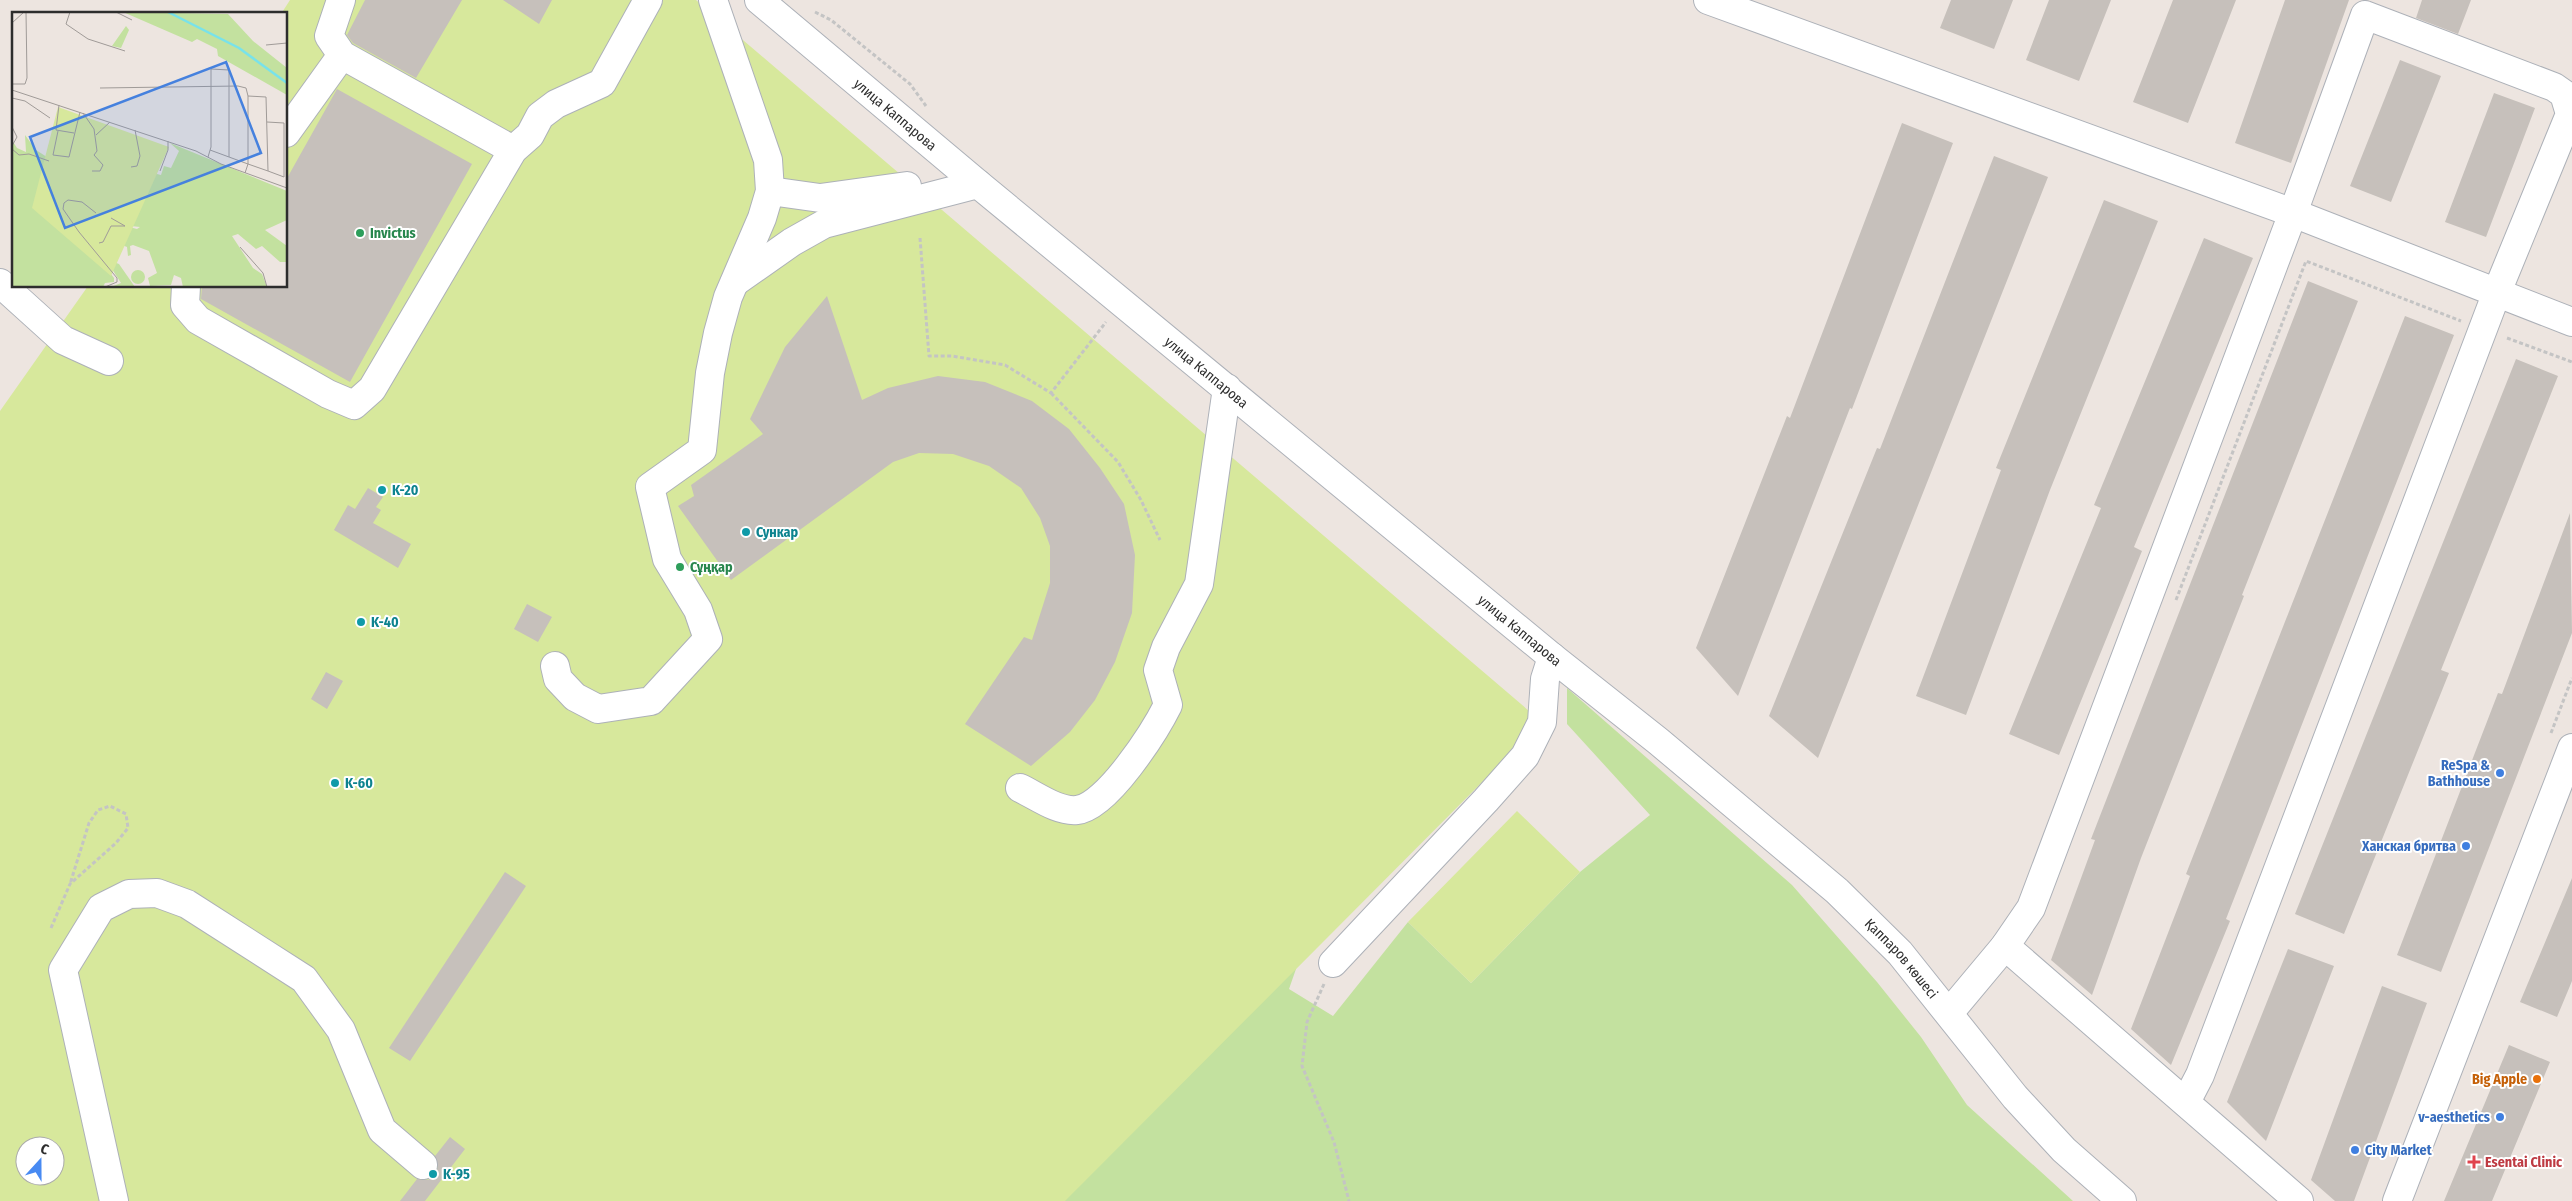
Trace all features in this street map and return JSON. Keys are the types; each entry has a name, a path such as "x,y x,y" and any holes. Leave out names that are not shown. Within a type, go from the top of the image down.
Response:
{"street":[{"path":"341,0 329,36 342,55 513,150"},
{"path":"186,288 185,305 198,320 328,394 354,404 372,389 513,150 530,135 540,116 556,104 602,83 648,0"},
{"path":"555,666 558,679 575,697 598,709 650,701 708,639 698,610 667,559 650,487 702,450 710,373 728,297 762,218 770,191 768,160 713,0"},
{"name":"улица Каппарова","path":"759,0 1121,303 1227,388 1552,657 1658,741"},
{"path":"1708,0 2293,213 2572,322"},
{"path":"1948,1013 2006,946 2031,908 2293,213 2368,7 2554,87 2564,94 2569,103 2570,114 2497,292 2204,1066 2186,1102"},
{"path":"288,130 342,55"},
{"path":"770,191 820,198 969,177"},
{"path":"735,282 792,242 824,224 969,177"},
{"path":"0,283 63,340 109,361"},
{"path":"1020,788 1066,810 1079,810 1096,801 1113,787 1160,720 1168,705 1158,670 1166,647 1199,584 1227,388"},
{"path":"1333,963 1525,756 1542,722 1545,679 1552,657"},
{"name":"Қаппаров көшесі","path":"1658,741 1837,891 1900,952 2015,1097 2064,1150 2122,1201"},
{"path":"2397,1201 2572,748"},
{"path":"114,1201 63,970 101,908 129,894 157,892 187,904 304,980 341,1030 382,1130 423,1165"},
{"path":"2006,946 2299,1201"}],"path":[{"path":"920,238 929,356 952,356 1005,365 1051,393 1118,462 1141,500 1160,540"},
{"path":"2175,603 2306,261 2572,362"},
{"path":"1051,393 1121,303"},
{"path":"51,928 70,884 89,823 98,810 110,806 126,814 128,828 70,884"},
{"path":"1333,963 1307,1022 1302,1066 1334,1142 1349,1201"}],"green space":[{"name":"Сұңқар","path":"290,0 696,0 1542,722 1065,1201 0,1201 0,411 87,288 288,288 288,12 282,12"},
{"path":"1567,688 1792,885 1877,982 1921,1037 1967,1105 2073,1201 569,1201 1311,926 1289,989 1333,1016 1408,922 1471,983 1580,872 1650,815 1567,724"},
{"path":"1517,811 1580,872 1471,983 1408,922"}],"building":[{"path":"365,0 462,0 416,78 353,43 347,35"},
{"path":"503,0 552,0 539,24"},
{"path":"1951,0 2013,0 1994,49 1940,28"},
{"path":"2049,0 2111,0 2079,81 2026,60"},
{"path":"2173,0 2236,0 2188,123 2133,102"},
{"path":"2285,0 2349,0 2291,163 2235,143"},
{"path":"2422,0 2471,0 2458,34 2416,18"},
{"path":"2400,60 2441,76 2391,202 2350,186"},
{"name":"Invictus","path":"337,89 472,164 350,382 201,299 202,288 288,288 288,176"},
{"path":"2494,93 2535,108 2486,237 2445,222"},
{"path":"1902,123 1953,143 1852,409 1850,408 1738,696 1696,648 1787,416 1790,418"},
{"path":"1994,156 2048,177 1818,758 1769,716 1877,448 1880,449"},
{"path":"2104,200 2158,221 2050,490 1966,715 1916,696 2001,470 1996,468"},
{"path":"2204,238 2253,258 2134,547 2142,551 2059,755 2009,734 2101,508 2094,505"},
{"path":"2308,281 2358,301 2141,858 2092,995 2051,960 2095,840 2091,839"},
{"name":"Сункар","path":"827,296 862,400 888,388 938,376 985,382 1032,401 1069,429 1100,468 1124,504 1135,555 1132,613 1115,662 1095,700 1070,732 1031,766 965,724 1024,637 1032,640 1050,583 1050,546 1040,518 1021,488 989,466 953,454 919,453 893,462 731,580 678,506 694,496 691,485 763,434 750,419 785,347"},
{"path":"2405,316 2454,335 2226,919 2230,921 2171,1065 2131,1029 2190,876 2186,874"},
{"path":"2516,359 2558,376 2441,670 2449,673 2344,934 2295,914"},
{"path":"368,488 383,497 376,507 381,510 373,523 411,544 398,568 334,530 348,505 355,509"},
{"path":"2570,513 2572,633 2441,972 2397,955 2498,693 2502,694"},
{"path":"527,604 552,617 538,642 514,629"},
{"path":"326,672 343,681 327,709 311,699"},
{"path":"505,872 526,886 410,1061 389,1048"},
{"path":"2572,878 2572,981 2557,1017 2520,1002"},
{"path":"2288,949 2334,966 2266,1141 2227,1102"},
{"path":"2382,986 2427,1003 2354,1201 2335,1201 2311,1180"},
{"path":"2509,1045 2550,1062 2492,1201 2444,1201"},
{"name":"K-95","path":"450,1137 465,1149 425,1201 400,1201 417,1179 428,1180 435,1175 438,1167 435,1156"}],"place":[{"name":"Invictus","path":"360,233"},
{"name":"K-20","path":"382,490"},
{"name":"Сункар","path":"746,532"},
{"name":"Сұңқар","path":"680,567"},
{"name":"K-40","path":"361,622"},
{"name":"ReSpa & Bathhouse","path":"2500,773"},
{"name":"K-60","path":"335,783"},
{"name":"Ханская бритва","path":"2466,846"},
{"name":"Big Apple","path":"2537,1079"},
{"name":"v-aesthetics","path":"2500,1117"},
{"name":"City Market","path":"2355,1150"},
{"name":"Esentai Clinic","path":"2474,1162"},
{"name":"K-95","path":"433,1174"}]}
